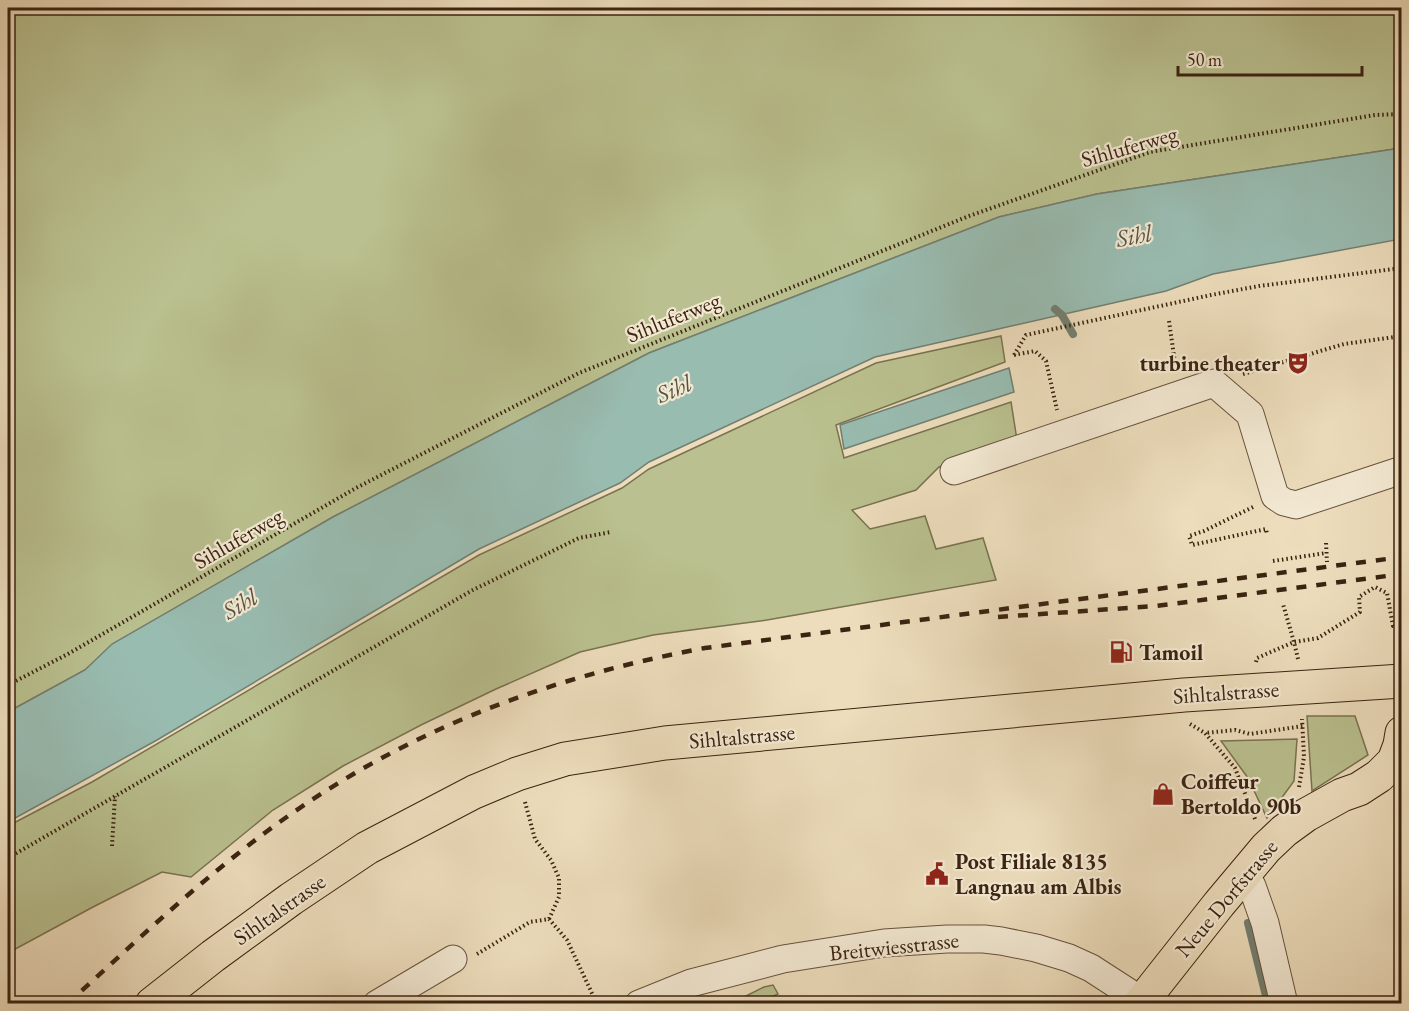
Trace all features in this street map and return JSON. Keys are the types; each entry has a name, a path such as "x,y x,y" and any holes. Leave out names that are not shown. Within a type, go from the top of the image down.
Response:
{"main road":[{"name":"Sihltalstrasse","path":"152,1004 291,899 367,848 474,792 517,774 565,759 664,743 1184,695 1401,681"},
{"name":"Neue Dorfstrasse","path":"1141,1002 1243,875 1284,831 1306,815 1342,795 1359,789 1379,776 1394,770 1401,733"}],"street":[{"path":"954,471 1214,383 1250,414 1275,496 1284,502 1296,505 1401,470"},
{"path":"1243,875 1252,886 1265,923 1284,1004"},
{"name":"Breitwiesstrasse","path":"639,1004 691,983 783,959 884,943 947,939 1001,941 1069,958 1091,968 1141,1002"},
{"path":"377,1004 453,959"}],"path":[{"name":"Sihluferweg","path":"8,685 77,650 356,488 579,373 969,216 1150,152 1375,116 1401,114"},
{"path":"1063,433 1046,361 1035,351 1014,355 1026,335 1259,286 1401,268"},
{"path":"1169,321 1180,395"},
{"path":"1214,383 1344,344 1401,336"},
{"path":"1267,534 1266,529 1192,545 1189,536 1275,496"},
{"path":"8,858 473,591 579,538 611,532"},
{"path":"1326,543 1327,562"},
{"path":"1273,561 1326,553"},
{"path":"1256,662 1257,658 1287,644 1318,638 1360,612 1359,597 1376,587 1387,593 1393,626 1401,627"},
{"path":"1283,604 1298,658"},
{"path":"1302,719 1303,768"},
{"path":"1266,848 1235,768 1205,733 1235,730 1250,734 1303,726"},
{"path":"517,774 535,838 551,860 559,878 559,897 549,920"},
{"path":"112,846 115,796"},
{"path":"453,959 471,958 530,922 549,920"},
{"path":"549,920 567,940 597,1004"}],"green space":[{"path":"8,8 1401,8 1401,148 1097,194 999,217 649,353 333,517 113,644 85,670 8,712"},
{"path":"1001,336 1005,362 836,425 844,458 1011,402 1017,440 939,467 916,490 852,510 870,529 925,516 936,549 983,538 996,580 767,620 653,635 580,652 421,725 343,766 273,810 191,877 162,872 8,953 8,826 92,782 479,555 622,488 649,469 876,363"},
{"path":"1307,716 1355,716 1368,755 1312,791"},
{"path":"1297,739 1294,781 1267,818 1248,778 1221,741"},
{"path":"773,985 778,994 758,1003 732,1003 764,987"}],"water":[{"name":"Sihl","path":"1401,148 1401,239 1213,274 1166,291 875,357 649,462 620,483 479,549 157,740 8,822 8,712 85,670 112,644 333,517 649,353 999,217 1097,194"},
{"path":"1009,368 1014,392 844,449 840,425"}],"waterway":[{"path":"1055,309 1062,315 1073,334"},
{"path":"1248,923 1268,1004"}],"railway":[{"path":"67,1004 215,873 266,832 316,797 421,738 530,693 645,660 705,648 1402,557"},
{"path":"998,617 1156,606 1402,574"}],"place":[{"name":"turbine theater","path":"1298,363"},
{"name":"Tamoil","path":"1121,652"},
{"name":"Coiffeur Bertoldo 90b","path":"1163,794"},
{"name":"Post Filiale 8135 Langnau am Albis","path":"937,874"}]}
